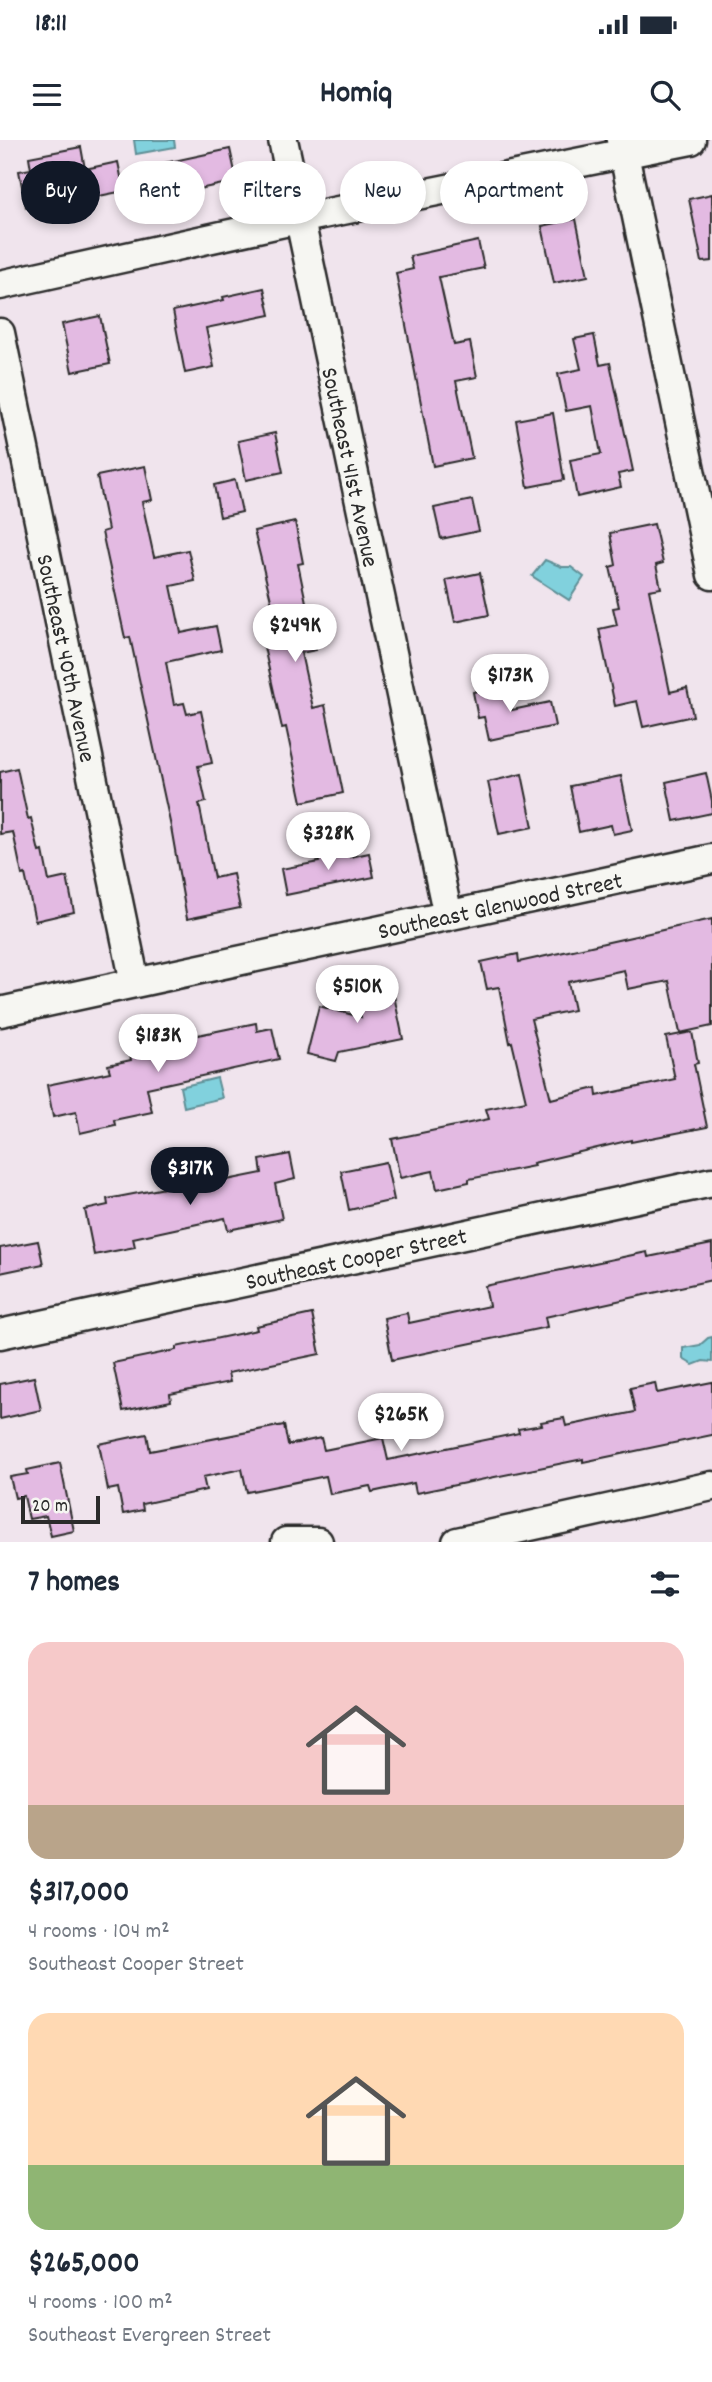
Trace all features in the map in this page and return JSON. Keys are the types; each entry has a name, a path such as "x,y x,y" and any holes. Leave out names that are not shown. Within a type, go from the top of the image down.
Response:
{"street":[{"name":"Southeast 41st Avenue","path":"283,140 287,161"},
{"path":"326,213 622,147 691,140"},
{"path":"622,147 712,575"},
{"path":"0,285 275,224"},
{"name":"Southeast 41st Avenue","path":"299,224 448,916"},
{"name":"Southeast 40th Avenue","path":"0,332 135,983"},
{"name":"Southeast Glenwood Street","path":"0,1012 712,859"},
{"name":"Southeast Cooper Street","path":"0,1334 712,1182"},
{"path":"457,1542 712,1486"},
{"path":"286,1542 318,1542"}],"water":[{"path":"134,140 174,140 175,147 136,154"},
{"path":"545,560 562,567 571,567 584,577 569,600 532,576"},
{"path":"217,1078 222,1098 184,1107 180,1087"},
{"path":"712,1337 712,1362 703,1361 693,1365 683,1359 683,1348 700,1345"}],"building":[{"path":"81,147 84,161 30,161 29,157"},
{"path":"230,149 233,161 219,161 219,185 205,188 205,161 174,161"},
{"path":"114,163 114,193 100,196 100,166"},
{"path":"712,194 712,261 702,262 689,199"},
{"path":"577,224 588,276 554,283 542,226"},
{"path":"478,241 484,268 439,277 454,345 470,342 477,377 456,381 472,458 433,466 396,273 413,269 410,256"},
{"path":"264,288 270,315 206,328 214,367 185,373 173,311"},
{"path":"100,316 110,364 72,372 62,324"},
{"path":"594,335 600,365 610,363 633,471 618,474 621,487 577,497 570,460 601,454 592,406 566,411 558,374 581,369 574,339"},
{"path":"553,413 564,480 528,487 516,420"},
{"path":"275,433 283,472 246,480 238,441"},
{"path":"145,466 152,500 142,502 154,557 188,550 195,581 171,586 181,633 216,626 221,650 166,662 174,705 184,703 187,714 201,711 212,763 198,766 206,802 199,804 214,878 233,874 240,908 187,919 171,827 130,637 125,638 102,532 108,530 97,476"},
{"path":"235,480 242,512 220,517 214,485"},
{"path":"472,500 479,531 441,539 434,508"},
{"path":"295,522 303,563 298,564 316,650 301,653 313,708 325,705 343,793 302,802 258,620 275,616 254,531"},
{"path":"654,524 663,563 656,565 661,588 649,590 670,692 687,688 693,716 643,727 637,701 615,706 599,629 617,625 613,608 619,607 610,567 616,565 610,533"},
{"path":"480,573 489,615 455,622 446,580"},
{"path":"507,685 512,710 550,702 555,726 489,740 484,717 478,718 473,692"},
{"path":"17,768 28,819 31,818 39,852 43,851 49,881 67,877 74,912 35,921 13,832 0,834 0,772"},
{"path":"706,773 712,813 674,821 666,782"},
{"path":"522,774 533,827 499,834 488,782"},
{"path":"621,776 632,830 613,834 611,825 579,832 570,786"},
{"path":"348,848 350,857 369,853 374,877 286,895 281,869 319,862 317,854"},
{"path":"712,919 712,1026 680,1033 669,981 628,989 624,970 568,982 574,1010 531,1019 551,1099 596,1088 597,1096 675,1079 666,1037 692,1032 698,1063 694,1064 707,1127 631,1140 437,1189 433,1171 400,1178 392,1139 489,1119 486,1109 526,1101 512,1042 510,1043 499,987 487,989 481,962 518,954 519,962"},
{"path":"392,986 403,1039 339,1052 336,1061 307,1054 319,1006 361,1017 356,993"},
{"path":"256,1023 257,1031 272,1028 279,1059 147,1088 152,1112 114,1120 115,1125 80,1133 76,1112 53,1117 47,1085 110,1072 108,1065 131,1060 128,1046 153,1041 154,1044"},
{"path":"290,1154 295,1179 275,1184 282,1219 228,1230 225,1218 133,1238 135,1247 94,1255 85,1210 108,1205 107,1199 186,1184 187,1188 262,1173 260,1160"},
{"path":"386,1162 394,1200 349,1210 341,1171"},
{"path":"38,1241 43,1264 0,1273 0,1248"},
{"path":"712,1244 712,1280 545,1317 547,1327 392,1360 384,1318 407,1313 409,1323 489,1306 485,1286 647,1252 648,1257"},
{"path":"312,1314 320,1354 228,1373 230,1382 170,1394 171,1401 123,1411 113,1363 176,1350 176,1347 257,1330 256,1326"},
{"path":"34,1377 41,1410 0,1419 0,1384"},
{"path":"712,1382 712,1435 416,1493 414,1483 372,1492 370,1486 330,1494 326,1476 247,1492 242,1469 203,1477 206,1490 142,1504 143,1510 123,1514 118,1488 108,1490 99,1444 147,1434 150,1451 284,1425 288,1445 321,1438 324,1450 383,1438 388,1460 519,1433 518,1429 542,1425 541,1422 564,1418 566,1426 635,1412 630,1388 655,1383 657,1393"},
{"path":"60,1463 74,1531 51,1536 46,1516 29,1519 24,1496 15,1498 10,1477 28,1474 27,1470"}]}
